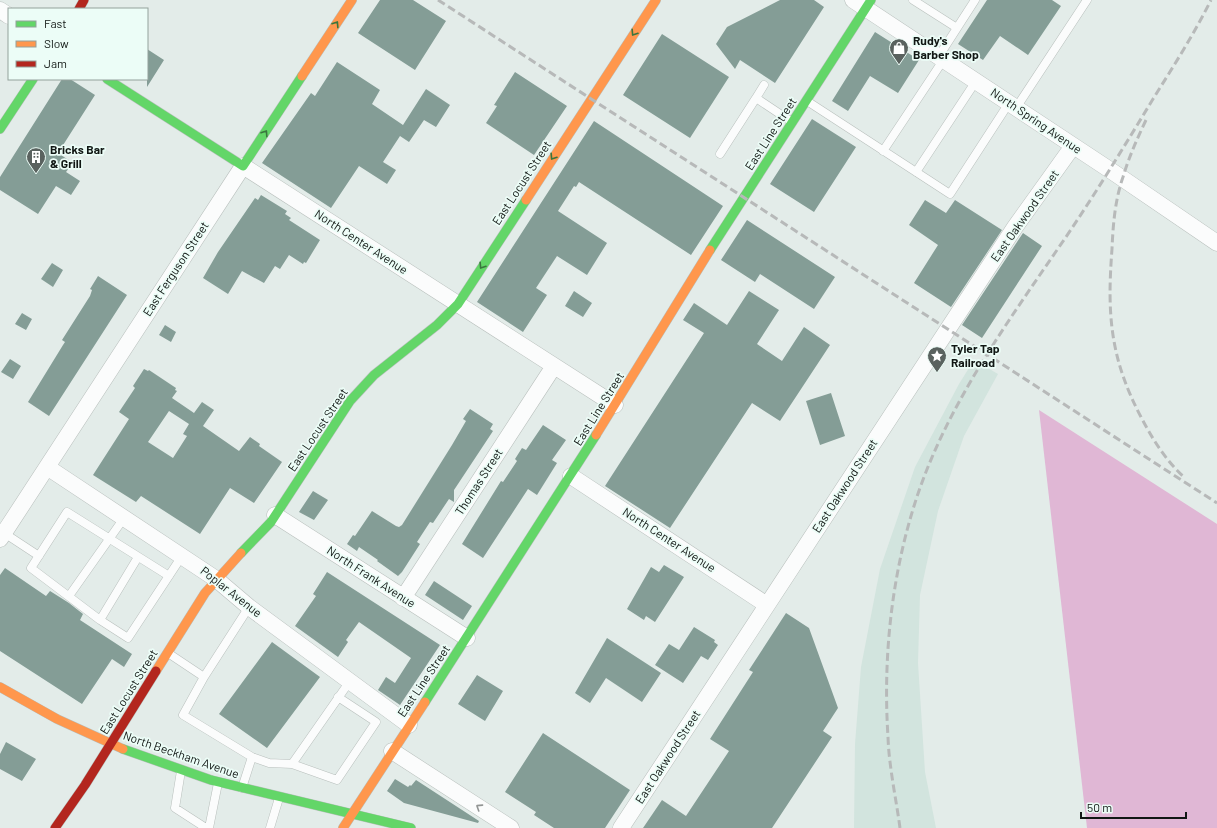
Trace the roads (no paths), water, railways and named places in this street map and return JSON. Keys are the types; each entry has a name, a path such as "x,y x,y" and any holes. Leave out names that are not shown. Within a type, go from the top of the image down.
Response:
{"street":[{"name":"East Ferguson Street","path":"2,536 352,0"},
{"name":"East Locust Street","path":"55,828 85,785 167,653 216,579 275,515 350,401 362,387 437,325 458,304 656,0"},
{"name":"North Spring Avenue","path":"863,3 941,58 1217,243"},
{"name":"East Line Street","path":"343,828 571,476 743,198 807,100 863,3"},
{"path":"0,129 32,80"},
{"name":"North Center Avenue","path":"109,80 615,405"},
{"name":"East Oakwood Street","path":"621,828 1015,227 1073,146"},
{"name":"Thomas Street","path":"403,598 554,366"},
{"name":"Poplar Avenue","path":"47,467 216,579 249,607 409,725"},
{"name":"North Center Avenue","path":"571,476 767,604"},
{"name":"North Frank Avenue","path":"275,515 467,638"},
{"name":"North Beckham Avenue","path":"0,687 111,743 181,770 242,789 411,828"},
{"path":"392,751 511,828"}],"lane":[{"path":"913,0 957,28"},
{"path":"883,151 975,0"},
{"path":"807,100 950,194 1087,0"},
{"path":"916,172 976,81"},
{"path":"720,154 764,85"},
{"path":"756,98 792,122"},
{"path":"169,576 67,512 32,568 100,620 128,638 169,576 182,556"},
{"path":"69,596 124,518"},
{"path":"2,536 39,556"},
{"path":"100,620 138,557"},
{"path":"249,607 204,677 182,715 252,757 269,763 292,764 337,780 376,722 338,697"},
{"path":"167,653 204,677"},
{"path":"292,764 350,681"},
{"path":"242,789 252,757"},
{"path":"181,770 175,808 206,828"},
{"path":"209,828 218,782"},
{"path":"270,828 280,797"}],"railway":[{"path":"438,0 1217,503"},
{"path":"900,828 891,771 887,708 890,620 894,591 906,534 926,471 957,405 995,341 1070,232 1183,50 1211,0"},
{"path":"1146,120 1128,162 1116,204 1110,294 1113,335 1123,375 1141,417 1155,442 1172,465 1185,478"}],"place":[{"name":"Rudy's Barber Shop","path":"899,65"},
{"name":"Bricks Bar & Grill","path":"36,174"},
{"name":"Tyler Tap Railroad","path":"937,373"}]}
